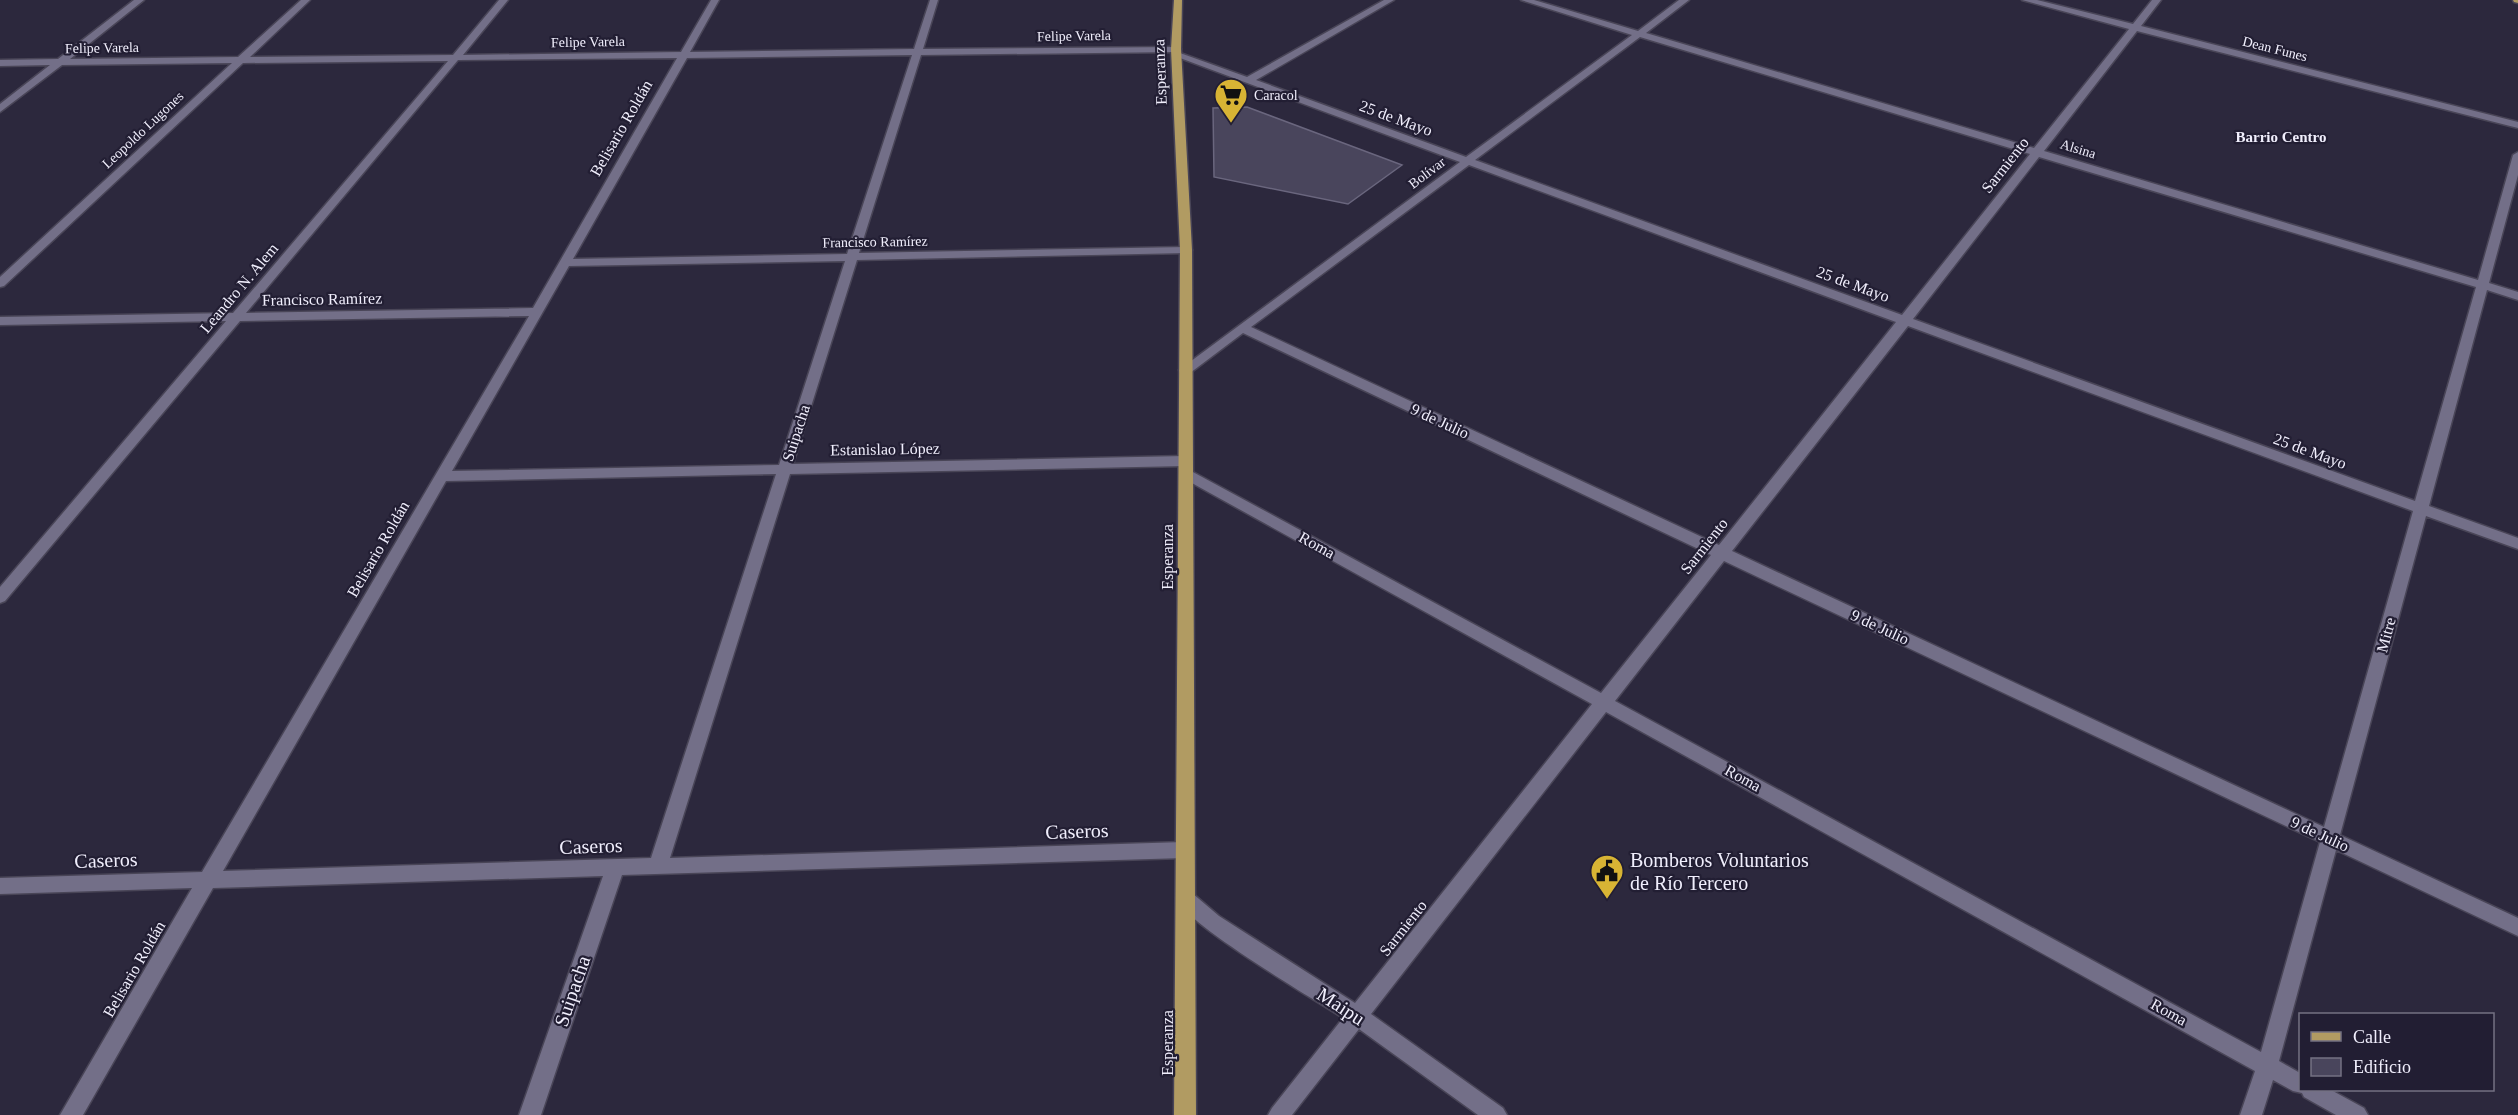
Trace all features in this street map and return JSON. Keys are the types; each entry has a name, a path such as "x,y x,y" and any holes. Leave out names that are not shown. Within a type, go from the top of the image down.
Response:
{"main road":[{"name":"Esperanza","path":"1178,0 1176,52 1186,250 1185,1115"}],"street":[{"path":"0,109 140,0"},
{"name":"Leopoldo Lugones","path":"0,283 306,0"},
{"name":"Leandro N. Alem","path":"0,597 504,0"},
{"name":"Belisario Roldán","path":"71,1115 537,312 715,0"},
{"name":"Suipacha","path":"658,866 934,0"},
{"path":"1248,81 1390,0"},
{"name":"Alsina","path":"1525,0 2518,296"},
{"name":"Bolívar","path":"1185,370 1685,0"},
{"name":"Dean Funes","path":"2026,0 2518,125"},
{"name":"Sarmiento","path":"1279,1115 2157,0"},
{"name":"Felipe Varela","path":"0,63 918,52 1176,52"},
{"name":"25 de Mayo","path":"1176,52 1248,81 2518,544"},
{"name":"Mitre","path":"2251,1115 2267,1066 2518,155"},
{"name":"Francisco Ramírez","path":"565,263 1186,250"},
{"name":"Francisco Ramírez","path":"0,321 537,312"},
{"name":"9 de Julio","path":"1242,328 2518,927"},
{"name":"Estanislao López","path":"442,476 785,468 1185,467"},
{"name":"Roma","path":"1185,467 1604,702 2299,1083"},
{"name":"Caseros","path":"0,886 1184,850"},
{"name":"Suipacha","path":"530,1115 615,868"},
{"name":"Maipu","path":"1185,899 1212,922 1357,1016 1496,1115"},
{"path":"2314,1091 2357,1115"}],"building":[{"path":"1247,107 1402,165 1348,204 1214,177 1213,108"}],"place":[{"name":"Caracol","path":"1231,124"},
{"name":"Bomberos Voluntarios de Río Tercero","path":"1607,900"}],"district":[{"name":"Barrio Centro","path":"2281,137"}]}
